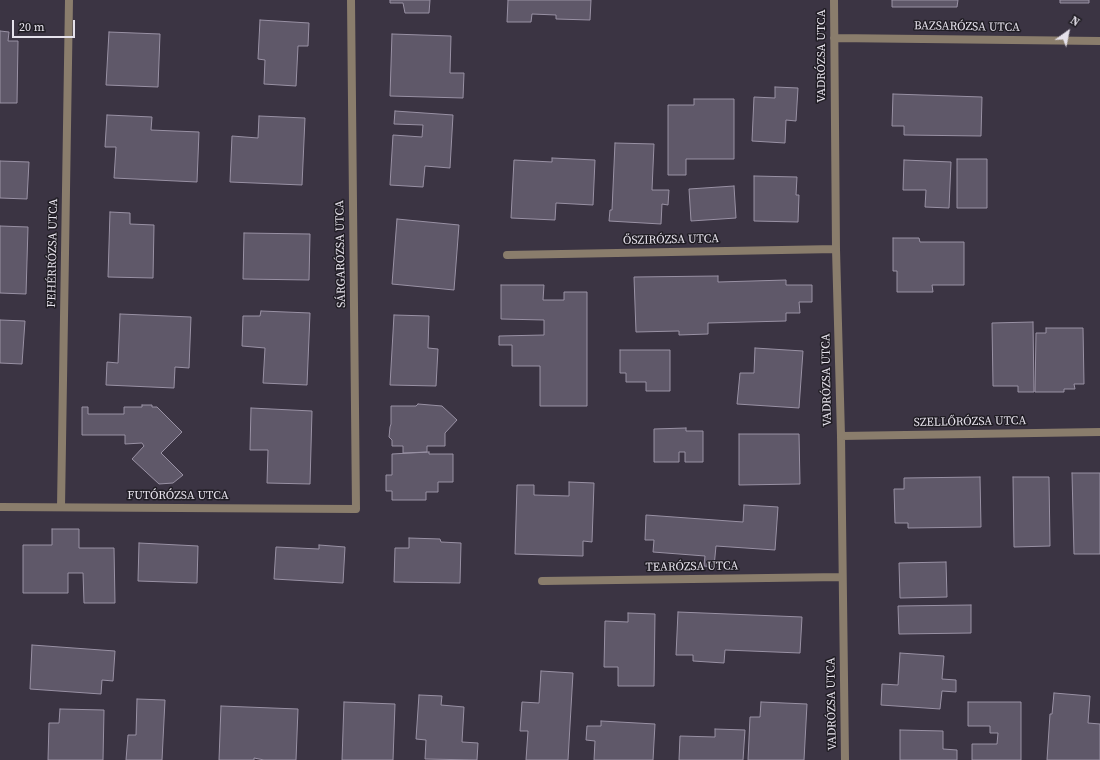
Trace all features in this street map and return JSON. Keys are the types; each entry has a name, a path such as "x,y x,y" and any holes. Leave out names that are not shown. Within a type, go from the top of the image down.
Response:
{"street":[{"name":"FEHÉRRÓZSA UTCA","path":"61,507 69,0"},
{"name":"SÁRGARÓZSA UTCA","path":"351,0 356,509"},
{"name":"VADRÓZSA UTCA","path":"834,0 836,249 841,436 845,760"},
{"name":"BAZSARÓZSA UTCA","path":"834,38 1100,41"},
{"name":"ŐSZIRÓZSA UTCA","path":"507,255 836,249"},
{"name":"SZELLŐRÓZSA UTCA","path":"841,436 1100,432"},
{"name":"FUTÓRÓZSA UTCA","path":"0,507 356,509"},
{"name":"TEARÓZSA UTCA","path":"542,581 842,577"}],"building":[{"path":"390,0 430,0 429,13 405,13 403,3 390,3"},
{"path":"508,0 591,0 590,20 556,19 556,15 532,14 531,22 507,22"},
{"path":"892,0 958,0 957,7 892,7"},
{"path":"1060,0 1089,0 1089,3 1060,3"},
{"path":"260,20 309,23 308,46 298,46 296,86 264,84 265,60 258,59"},
{"path":"0,31 9,32 8,41 18,41 17,103 0,103"},
{"path":"109,32 160,34 158,87 106,85"},
{"path":"392,34 451,36 450,73 464,73 463,98 390,96"},
{"path":"775,87 798,88 796,121 786,120 785,143 752,141 754,97 775,98"},
{"path":"893,94 982,97 981,136 904,135 904,126 892,126"},
{"path":"694,99 734,99 734,159 686,159 686,175 668,175 668,105 694,105"},
{"path":"395,111 453,115 450,168 425,166 423,187 390,185 393,135 422,137 423,125 394,124"},
{"path":"107,115 152,117 151,130 199,132 197,182 114,178 116,147 105,147"},
{"path":"259,116 305,118 302,185 230,182 232,136 258,138"},
{"path":"615,143 654,144 652,190 669,190 668,205 662,204 661,224 609,221 610,210 612,210"},
{"path":"552,158 595,160 593,205 556,203 555,220 511,218 514,160 552,162"},
{"path":"957,159 987,159 987,208 957,208"},
{"path":"904,160 951,162 949,208 925,207 926,190 903,190"},
{"path":"0,161 29,162 27,199 0,198"},
{"path":"754,176 797,177 796,195 799,195 798,222 754,221"},
{"path":"734,186 736,218 691,221 689,189"},
{"path":"110,212 130,213 130,224 154,225 153,278 108,277"},
{"path":"397,219 459,225 454,290 392,284"},
{"path":"0,226 28,227 26,294 0,293"},
{"path":"244,233 310,234 309,280 243,279"},
{"path":"893,238 919,238 920,242 964,242 964,285 932,285 933,292 897,292 897,271 893,271"},
{"path":"718,276 718,282 786,280 786,285 812,285 812,302 799,302 800,313 786,313 786,321 708,323 708,334 679,335 679,331 636,332 634,277"},
{"path":"501,285 544,285 543,300 564,300 564,292 587,292 587,406 540,406 540,366 512,366 512,345 499,345 499,336 544,335 544,320 501,319"},
{"path":"261,311 310,313 307,385 263,383 265,348 242,346 243,316 260,316"},
{"path":"120,314 191,317 189,368 175,367 174,388 106,385 107,362 118,363"},
{"path":"394,315 429,316 428,348 438,349 436,386 390,385"},
{"path":"0,320 25,321 22,364 0,363"},
{"path":"1033,322 1034,392 1018,392 1018,386 993,386 992,323"},
{"path":"1046,328 1083,328 1084,384 1074,384 1075,389 1064,389 1064,392 1035,392 1036,333 1046,333"},
{"path":"755,348 803,351 799,408 737,404 740,373 754,373"},
{"path":"620,350 670,350 670,391 646,391 646,382 626,382 626,373 620,373"},
{"path":"418,404 442,406 457,420 445,433 445,446 427,446 427,452 403,453 403,446 392,446 392,440 389,437 391,406 416,406"},
{"path":"142,405 152,405 152,407 157,407 182,432 161,453 183,475 173,483 159,484 132,459 144,446 142,443 125,444 125,435 82,435 82,407 88,407 88,414 124,414 124,407 142,407"},
{"path":"251,408 312,411 310,484 267,483 268,450 250,450"},
{"path":"686,428 686,431 703,431 703,462 685,462 685,452 679,452 679,462 654,462 654,429"},
{"path":"739,434 799,434 800,484 739,485"},
{"path":"429,452 429,454 453,454 453,482 438,482 438,492 426,492 426,500 392,500 392,491 386,491 386,475 392,475 392,454"},
{"path":"1072,473 1100,473 1100,554 1074,554"},
{"path":"980,477 981,527 908,528 908,523 895,523 894,489 904,489 904,478"},
{"path":"1013,477 1049,477 1050,546 1014,547"},
{"path":"569,482 594,483 592,542 583,541 583,556 515,554 517,485 534,485 534,495 569,496"},
{"path":"744,505 778,507 775,550 716,546 714,567 704,566 705,556 653,552 654,540 645,540 646,515 743,522"},
{"path":"52,529 79,529 79,548 114,548 115,603 84,603 83,573 68,573 68,593 23,593 23,545 52,545"},
{"path":"409,538 440,539 441,542 461,543 460,583 394,582 395,548 409,548"},
{"path":"139,543 198,546 197,583 138,581"},
{"path":"319,545 345,547 343,583 274,579 276,547 319,549"},
{"path":"946,562 947,597 900,598 899,563"},
{"path":"971,605 971,633 899,634 898,606"},
{"path":"678,612 802,617 800,653 725,650 724,663 693,661 693,655 676,655"},
{"path":"628,613 655,614 654,686 618,686 618,667 604,667 605,621 628,622"},
{"path":"32,645 115,651 113,681 102,680 101,694 30,689"},
{"path":"900,653 944,656 942,679 956,680 956,692 942,691 940,709 881,705 882,684 898,685"},
{"path":"541,671 573,673 568,760 526,760 528,731 520,731 522,702 539,703"},
{"path":"1054,693 1090,696 1088,723 1100,724 1100,760 1047,760 1050,714 1052,714"},
{"path":"419,695 442,696 441,705 464,707 462,742 478,743 477,760 425,759 426,740 416,739"},
{"path":"137,699 165,700 162,760 126,760 128,735 136,735"},
{"path":"344,702 395,704 393,760 342,760"},
{"path":"761,702 807,704 804,760 748,760 750,717 760,717"},
{"path":"968,702 1021,702 1021,760 972,760 972,744 997,744 998,733 990,733 990,726 968,726"},
{"path":"221,706 298,709 296,760 264,760 254,758 254,760 219,760"},
{"path":"60,709 104,710 103,760 48,760 49,723 59,723"},
{"path":"601,721 655,724 653,760 594,760 595,741 586,740 587,726 601,726"},
{"path":"715,729 745,730 743,760 679,760 680,736 715,737"},
{"path":"900,730 943,731 943,749 957,750 957,760 900,760"}]}
